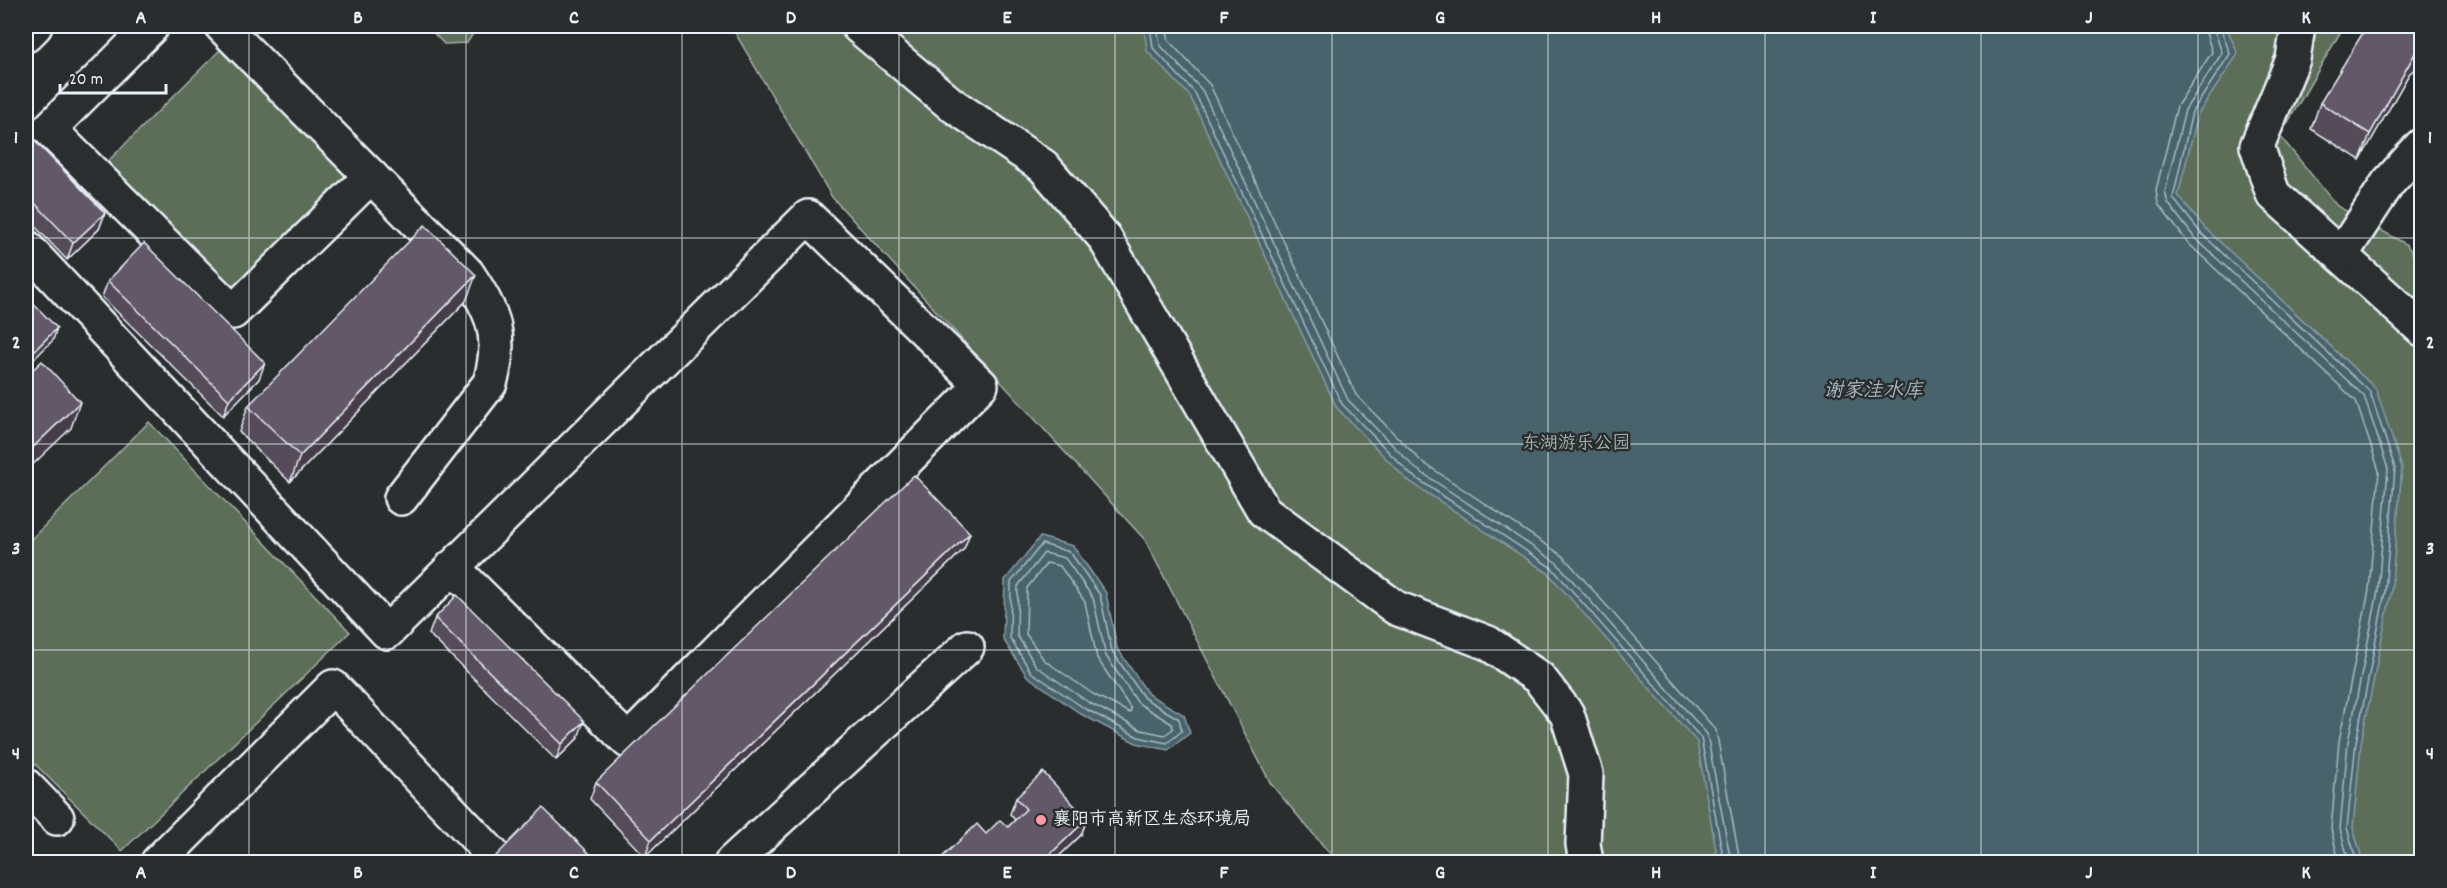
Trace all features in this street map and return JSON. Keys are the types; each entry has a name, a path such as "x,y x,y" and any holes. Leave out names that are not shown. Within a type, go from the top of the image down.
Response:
{"street":[{"path":"26,35 35,26"},
{"path":"152,26 49,129 233,312 371,176"},
{"path":"222,26 466,273 487,303 498,339 496,362 490,383 400,498"},
{"path":"858,26 951,104 1042,166 1104,237 1264,511 1396,608 1488,643 1539,678 1567,714 1586,774 1583,844 1586,862"},
{"path":"2298,26 2293,59 2257,146 2273,194 2421,329"},
{"path":"2341,255 2388,183 2421,145"},
{"path":"26,247 387,632 452,567 808,217 981,385 628,741 452,567"},
{"path":"732,862 968,647"},
{"path":"158,862 333,687 492,855 485,862"},
{"path":"26,786 57,818"}],"green space":[{"path":"427,26 478,26 467,43 444,44"},
{"name":"谢家洼水库","path":"731,26 2344,26 2280,136 2337,206 2406,244 2421,265 2421,862 1337,862 1271,784 1145,540 832,197"},
{"path":"233,37 371,176 233,312 95,174"},
{"path":"149,422 350,632 122,851 26,755 26,544"}],"water":[{"name":"谢家洼水库","path":"1144,26 2226,26 2238,54 2198,114 2178,195 2204,227 2376,389 2402,468 2391,593 2361,743 2353,828 2363,862 1718,862 1697,742 1548,573 1406,479 1337,408 1190,96 1147,51"},
{"path":"1040,537 1073,546 1106,593 1117,648 1148,694 1184,715 1190,733 1168,750 1136,743 1081,714 1027,676 1003,639 1005,580"}],"building":[{"path":"2367,26 2421,26 2421,45 2370,134 2320,103"},
{"path":"26,132 105,213 73,243 26,194"},
{"path":"425,225 476,275 300,456 248,406"},
{"path":"144,243 265,363 229,400 108,281"},
{"path":"26,296 57,328 26,359"},
{"path":"42,361 80,402 26,454 26,376"},
{"path":"914,475 970,533 651,840 596,782"},
{"path":"457,595 584,721 562,744 435,618"},
{"name":"襄阳市高新区生态环境局","path":"1043,772 1087,819 1042,862 937,862 977,824 986,834 1000,820 1008,827 1026,809 1016,798"},
{"path":"543,808 594,858 589,862 490,862"}],"place":[{"name":"襄阳市高新区生态环境局","path":"1041,820"}],"park label":[{"name":"东湖游乐公园","path":"1576,444"}]}
